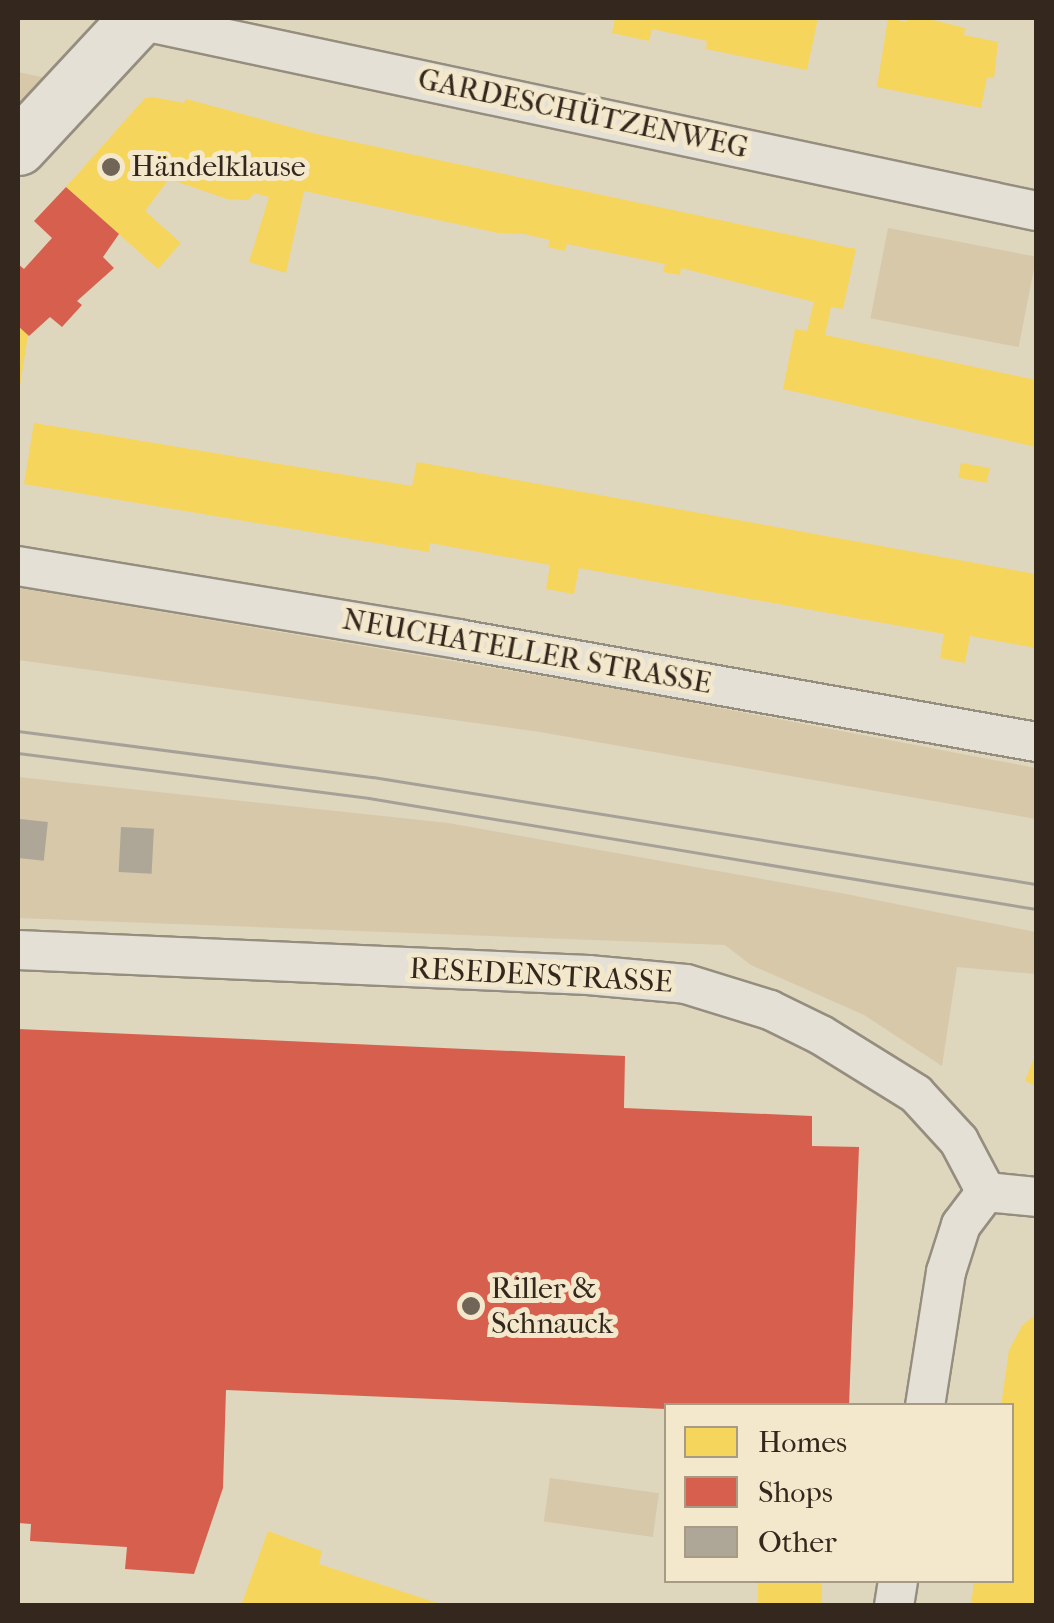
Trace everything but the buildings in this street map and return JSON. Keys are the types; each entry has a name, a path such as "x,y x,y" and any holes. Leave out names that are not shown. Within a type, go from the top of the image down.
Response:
{"main road":[{"path":"18,147 135,18"}],"street":[{"name":"GARDESCHÜTZENWEG","path":"135,18 1036,211"},
{"name":"NEUCHATELLER STRASSE","path":"18,566 478,642 1036,742"},
{"name":"RESEDENSTRASSE","path":"18,950 588,975 686,984 770,1010 821,1035 916,1094 960,1141 986,1192"},
{"path":"925,1403 946,1272 961,1225 986,1192 1036,1197"}],"shaded area":[{"path":"18,72 46,78 18,109"},
{"path":"888,228 1036,257 1019,347 870,318"},
{"path":"18,588 630,691 1036,768 1036,819 540,732 18,660"},
{"path":"18,777 448,823 846,894 1036,932 1036,974 957,967 942,1066 864,1015 751,965 725,945 18,918"},
{"path":"550,1478 659,1493 653,1537 544,1522"}],"tram line":[{"path":"18,731 373,777 1036,884"},
{"path":"18,753 369,798 1036,909"}],"place":[{"name":"Händelklause","path":"111,167"},
{"name":"Riller & Schnauck","path":"471,1306"}]}
